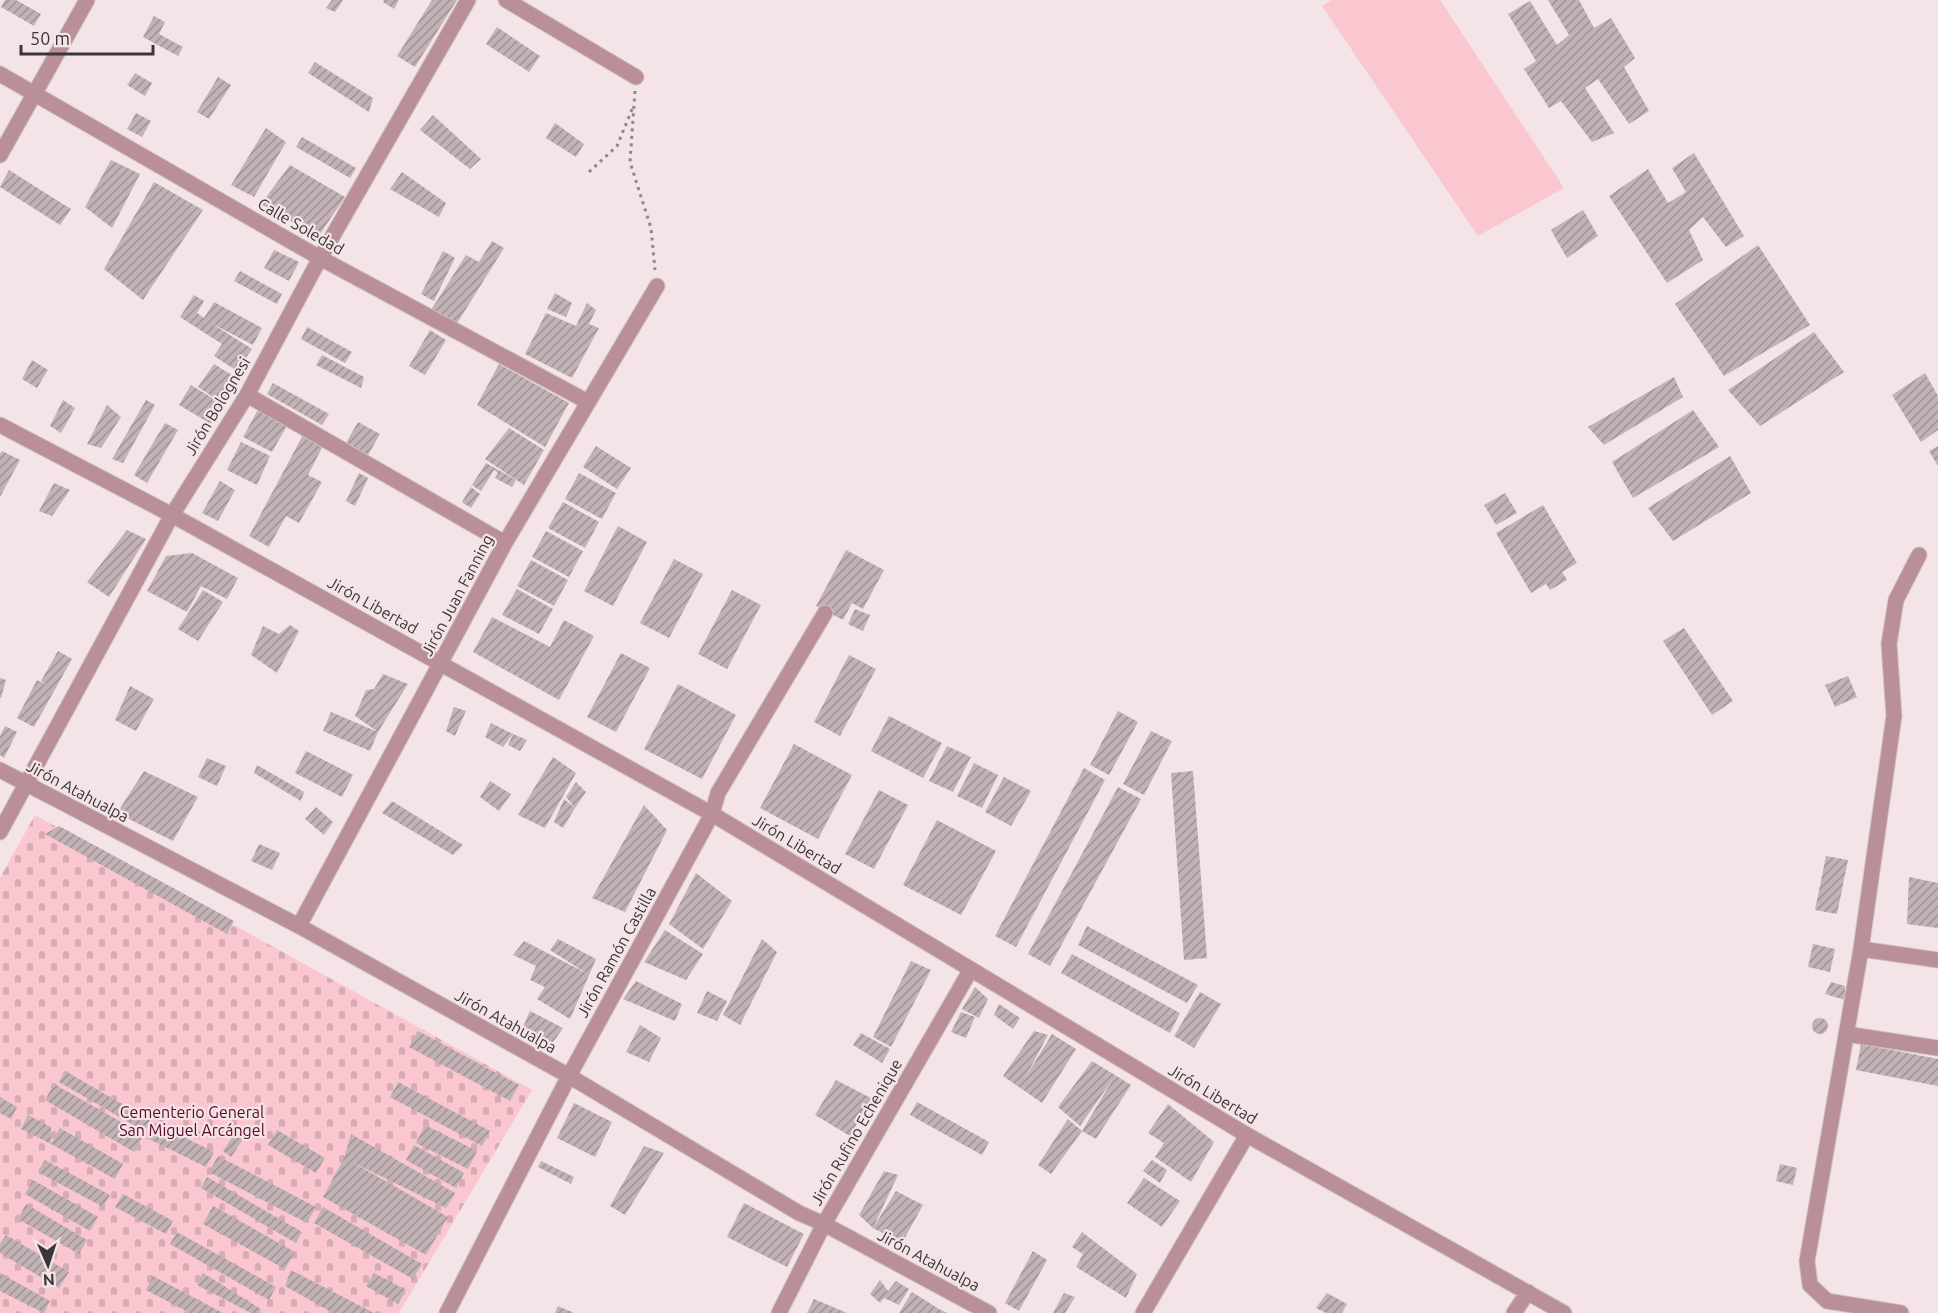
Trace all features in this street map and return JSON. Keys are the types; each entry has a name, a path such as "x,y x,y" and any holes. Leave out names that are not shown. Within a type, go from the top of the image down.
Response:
{"street":[{"path":"0,155 87,0"},
{"name":"Jirón Bolognesi","path":"0,832 172,515 247,395 320,258 468,0"},
{"path":"507,0 636,77"},
{"name":"Calle Soledad","path":"0,74 320,258 588,402"},
{"name":"Jirón Juan Fanning","path":"299,926 505,543 657,286"},
{"path":"247,395 505,543"},
{"name":"Jirón Libertad","path":"0,425 172,515 712,814 970,971 1247,1135 1564,1313"},
{"path":"1901,1313 1827,1301 1810,1286 1807,1261 1861,949 1894,716 1889,644 1896,600 1918,555"},
{"name":"Jirón Ramón Castilla","path":"447,1313 569,1076 712,814 718,793 825,613"},
{"name":"Jirón Atahualpa","path":"0,770 299,926 569,1076 800,1213 989,1313"},
{"path":"1861,949 1938,960"},
{"name":"Jirón Rufino Echenique","path":"779,1313 824,1224 970,971"},
{"path":"1846,1034 1938,1048"},
{"path":"1143,1313 1247,1135"},
{"path":"1514,1313 1528,1292"}],"path":[{"path":"636,77 630,162 651,228 657,286"},
{"path":"589,172 617,146 635,103"}],"green space":[{"path":"1332,0 1440,0 1564,188 1478,236 1322,6"},
{"name":"Cementerio General San Miguel Arcángel","path":"35,815 532,1090 399,1313 0,1313 0,878"}],"building":[{"path":"5,0 16,0 41,14 34,26 1,7"},
{"path":"332,0 343,0 335,12 326,8"},
{"path":"384,0 399,0 394,9 383,2"},
{"path":"432,0 457,0 415,67 397,56"},
{"path":"1548,0 1579,0 1594,28 1611,18 1635,58 1624,67 1649,111 1629,124 1598,79 1585,88 1614,133 1592,142 1561,101 1549,108 1524,69 1536,61 1508,14 1530,1 1557,45 1569,35"},
{"path":"154,16 165,22 159,34 183,47 178,56 143,37"},
{"path":"497,27 540,56 529,72 486,44"},
{"path":"315,62 373,98 369,112 308,73"},
{"path":"135,73 152,83 145,96 127,85"},
{"path":"218,77 231,85 209,119 197,112"},
{"path":"136,113 151,121 142,137 127,129"},
{"path":"433,115 481,159 470,169 420,130"},
{"path":"555,123 584,144 576,157 546,138"},
{"path":"266,128 286,142 254,197 231,185"},
{"path":"302,137 356,168 350,178 296,147"},
{"path":"1694,153 1744,236 1726,247 1703,217 1689,230 1703,260 1667,283 1609,196 1648,169 1668,203 1686,192 1672,168"},
{"path":"111,160 140,174 112,228 85,207"},
{"path":"290,165 345,197 318,237 261,204"},
{"path":"9,170 71,209 60,225 0,187"},
{"path":"402,172 446,203 439,217 390,189"},
{"path":"154,182 203,210 143,300 104,269"},
{"path":"1583,210 1598,236 1567,258 1551,230"},
{"path":"492,241 504,248 456,325 431,310 466,255 479,262"},
{"path":"1758,245 1810,325 1724,376 1675,304"},
{"path":"274,250 299,262 289,281 264,268"},
{"path":"443,251 455,258 434,301 421,294"},
{"path":"240,271 282,294 277,304 234,281"},
{"path":"555,293 572,303 566,317 547,309"},
{"path":"194,295 204,301 197,313 204,318 214,302 262,328 253,345 211,323 252,349 237,371 214,356 222,344 180,317"},
{"path":"587,303 596,310 589,324 599,328 572,378 525,354 546,313 576,326"},
{"path":"307,327 352,352 345,363 301,339"},
{"path":"430,330 446,340 425,375 409,366"},
{"path":"1814,332 1844,372 1760,426 1728,390"},
{"path":"322,355 364,377 361,388 316,365"},
{"path":"32,360 48,370 37,388 22,379"},
{"path":"214,364 238,379 222,403 198,387"},
{"path":"499,364 569,403 545,447 477,405"},
{"path":"1925,373 1938,396 1938,430 1921,442 1892,395"},
{"path":"1674,377 1683,397 1604,445 1588,427"},
{"path":"273,383 329,414 322,425 267,394"},
{"path":"191,385 222,404 211,424 179,405"},
{"path":"63,400 75,408 61,433 50,426"},
{"path":"146,400 155,405 123,463 112,459"},
{"path":"107,405 121,417 101,448 87,444"},
{"path":"259,408 288,424 272,452 243,437"},
{"path":"1693,410 1719,447 1633,498 1612,462"},
{"path":"358,422 380,434 368,455 346,443"},
{"path":"165,423 178,430 147,483 134,475"},
{"path":"509,428 544,450 524,485 485,459"},
{"path":"304,433 324,444 308,475 322,482 299,523 286,516 269,547 249,536"},
{"path":"241,442 270,456 257,485 227,470"},
{"path":"596,446 631,468 617,489 583,467"},
{"path":"1938,446 1938,466 1929,451"},
{"path":"2,451 20,460 0,497 0,454"},
{"path":"1730,456 1751,493 1673,541 1648,508"},
{"path":"486,463 516,480 512,487 495,478 498,473 494,470 481,491 472,485"},
{"path":"359,473 368,478 355,506 346,501"},
{"path":"579,473 616,493 602,519 565,499"},
{"path":"220,481 235,490 218,521 202,513"},
{"path":"54,483 70,490 52,516 39,511"},
{"path":"471,487 480,494 471,508 462,502"},
{"path":"1505,493 1517,513 1496,525 1484,505"},
{"path":"563,502 599,522 585,548 548,528"},
{"path":"1543,505 1577,563 1562,572 1567,580 1550,590 1546,584 1531,593 1496,533"},
{"path":"618,526 647,542 613,606 584,591"},
{"path":"127,530 146,539 109,597 87,582"},
{"path":"546,531 583,551 569,577 532,557"},
{"path":"846,550 884,570 863,609 852,603 843,620 816,606"},
{"path":"192,553 238,578 227,599 201,586 187,612 147,591 166,556"},
{"path":"674,559 703,574 669,638 640,623"},
{"path":"531,560 568,580 554,606 517,586"},
{"path":"517,589 553,609 539,634 502,615"},
{"path":"203,590 223,602 198,641 178,629"},
{"path":"732,590 761,605 727,669 698,654"},
{"path":"855,609 870,615 863,631 848,624"},
{"path":"492,617 550,647 564,620 594,636 559,700 473,652"},
{"path":"290,625 299,631 277,673 251,655 263,626 279,634"},
{"path":"1684,628 1733,701 1712,715 1663,641"},
{"path":"58,651 72,659 34,727 17,718 37,680 47,685 41,681"},
{"path":"621,653 650,668 616,732 587,717"},
{"path":"849,655 876,669 840,736 814,722"},
{"path":"383,674 408,684 378,732 355,716 366,690 374,689"},
{"path":"1848,676 1857,697 1835,707 1825,685"},
{"path":"0,678 6,680 1,698 0,698"},
{"path":"678,684 736,715 702,779 644,749"},
{"path":"130,686 154,699 136,731 115,720"},
{"path":"454,707 466,711 455,736 446,731"},
{"path":"1118,711 1138,722 1109,775 1090,765"},
{"path":"331,712 378,732 370,751 323,731"},
{"path":"889,716 942,743 923,778 871,751"},
{"path":"491,723 513,734 503,747 485,737"},
{"path":"5,726 17,732 4,758 0,755 0,736"},
{"path":"1151,731 1172,741 1144,795 1123,784"},
{"path":"513,734 527,740 520,751 508,745"},
{"path":"794,744 852,775 818,839 760,808"},
{"path":"947,746 971,757 953,792 929,781"},
{"path":"306,751 353,775 342,797 295,773"},
{"path":"553,757 576,773 545,828 518,815"},
{"path":"207,758 226,766 217,786 198,777"},
{"path":"974,763 998,775 982,808 957,796"},
{"path":"257,765 304,792 301,801 254,773"},
{"path":"1084,768 1105,780 1016,947 995,936"},
{"path":"144,771 198,797 173,841 117,813"},
{"path":"1193,771 1207,958 1184,960 1171,773"},
{"path":"1004,777 1031,791 1011,826 985,812"},
{"path":"490,781 511,794 499,811 480,797"},
{"path":"576,782 586,792 575,808 566,797"},
{"path":"1118,787 1141,799 1050,966 1028,954"},
{"path":"879,790 908,805 874,869 845,854"},
{"path":"564,799 575,808 563,828 554,822"},
{"path":"392,801 463,845 453,855 382,813"},
{"path":"644,805 667,830 625,912 592,898"},
{"path":"316,807 333,822 324,835 305,819"},
{"path":"937,820 996,851 961,915 903,885"},
{"path":"59,826 234,921 227,934 45,834"},
{"path":"259,844 280,853 272,870 251,861"},
{"path":"1826,856 1848,860 1837,914 1815,910"},
{"path":"696,873 732,901 703,949 669,924"},
{"path":"1909,877 1938,883 1938,928 1907,924"},
{"path":"1087,926 1198,985 1187,1003 1078,945"},
{"path":"665,930 703,954 686,980 644,962"},
{"path":"558,939 596,959 570,1019 537,999 545,987 530,980 536,966 513,955 524,941 586,973 550,950"},
{"path":"762,939 777,952 740,1025 723,1015"},
{"path":"1813,944 1835,949 1830,972 1808,967"},
{"path":"1072,954 1180,1013 1170,1033 1061,973"},
{"path":"911,961 931,970 891,1047 873,1037"},
{"path":"636,981 682,1004 675,1021 623,999"},
{"path":"1831,982 1845,986 1845,1000 1825,994"},
{"path":"975,987 988,999 979,1018 962,1009"},
{"path":"707,991 727,1001 717,1021 697,1013"},
{"path":"1200,992 1221,1004 1194,1048 1174,1036"},
{"path":"999,1004 1020,1018 1013,1029 994,1015"},
{"path":"530,1011 563,1028 551,1045 521,1032"},
{"path":"961,1012 975,1017 966,1038 951,1032"},
{"path":"1817,1018 1823,1018 1828,1026 1826,1032 1817,1034 1812,1029 1812,1023"},
{"path":"640,1025 661,1038 649,1062 626,1052"},
{"path":"418,1031 519,1085 510,1101 409,1047"},
{"path":"1034,1031 1048,1035 1025,1078 1052,1034 1076,1049 1042,1103 1003,1076"},
{"path":"861,1033 890,1049 882,1063 853,1045"},
{"path":"1861,1044 1938,1059 1938,1086 1856,1070"},
{"path":"1092,1061 1131,1085 1096,1139 1082,1131 1113,1079 1080,1126 1058,1107"},
{"path":"65,1071 150,1120 144,1131 59,1082"},
{"path":"836,1080 871,1098 850,1136 815,1115"},
{"path":"398,1082 490,1131 482,1146 390,1097"},
{"path":"54,1084 144,1135 134,1152 45,1100"},
{"path":"0,1097 17,1107 11,1119 0,1113"},
{"path":"917,1102 989,1142 982,1155 910,1115"},
{"path":"574,1103 612,1122 595,1157 557,1138"},
{"path":"1168,1104 1214,1142 1191,1182 1155,1157 1164,1143 1148,1133"},
{"path":"28,1115 51,1127 51,1144 21,1129"},
{"path":"1068,1119 1082,1131 1051,1174 1038,1165"},
{"path":"155,1123 214,1152 206,1167 147,1138"},
{"path":"425,1125 477,1151 468,1169 416,1143"},
{"path":"60,1128 123,1164 115,1179 51,1144"},
{"path":"277,1130 325,1158 316,1173 268,1145"},
{"path":"235,1133 243,1139 231,1157 223,1151"},
{"path":"351,1134 455,1193 446,1208 352,1162 448,1217 426,1255 323,1197 344,1158"},
{"path":"414,1145 464,1173 456,1188 406,1160"},
{"path":"644,1146 664,1153 625,1215 610,1206"},
{"path":"218,1156 316,1207 307,1223 209,1172"},
{"path":"45,1160 110,1195 103,1207 38,1172"},
{"path":"1152,1160 1167,1170 1160,1183 1143,1171"},
{"path":"541,1161 574,1177 571,1184 538,1167"},
{"path":"1780,1164 1797,1168 1793,1185 1776,1181"},
{"path":"884,1171 898,1175 873,1228 859,1215"},
{"path":"207,1177 302,1232 296,1243 201,1188"},
{"path":"1144,1178 1180,1201 1162,1227 1127,1203"},
{"path":"33,1180 98,1217 90,1231 25,1194"},
{"path":"896,1191 923,1205 902,1243 873,1228"},
{"path":"123,1194 173,1221 166,1234 115,1207"},
{"path":"744,1203 804,1234 787,1267 727,1237"},
{"path":"26,1204 87,1240 79,1254 18,1219"},
{"path":"213,1206 295,1252 285,1269 203,1224"},
{"path":"323,1207 422,1264 413,1279 314,1223"},
{"path":"177,1232 276,1287 269,1300 170,1244"},
{"path":"1082,1232 1137,1274 1126,1298 1076,1267 1083,1254 1072,1247"},
{"path":"6,1235 69,1272 59,1288 0,1253 0,1244"},
{"path":"1033,1251 1047,1260 1019,1311 1005,1303"},
{"path":"291,1270 374,1313 333,1313 285,1286"},
{"path":"0,1273 50,1301 44,1313 0,1291"},
{"path":"203,1273 261,1309 259,1313 251,1313 197,1285"},
{"path":"374,1273 406,1290 398,1304 366,1286"},
{"path":"153,1276 223,1313 190,1313 146,1290"},
{"path":"880,1280 888,1291 896,1281 909,1289 899,1305 884,1298 880,1303 870,1294"},
{"path":"912,1292 939,1309 947,1313 899,1313"},
{"path":"1064,1293 1075,1297 1065,1313 1053,1313"},
{"path":"1327,1293 1347,1304 1342,1313 1326,1313 1316,1308"},
{"path":"814,1299 847,1313 807,1313"},
{"path":"558,1306 574,1313 555,1313"}]}
